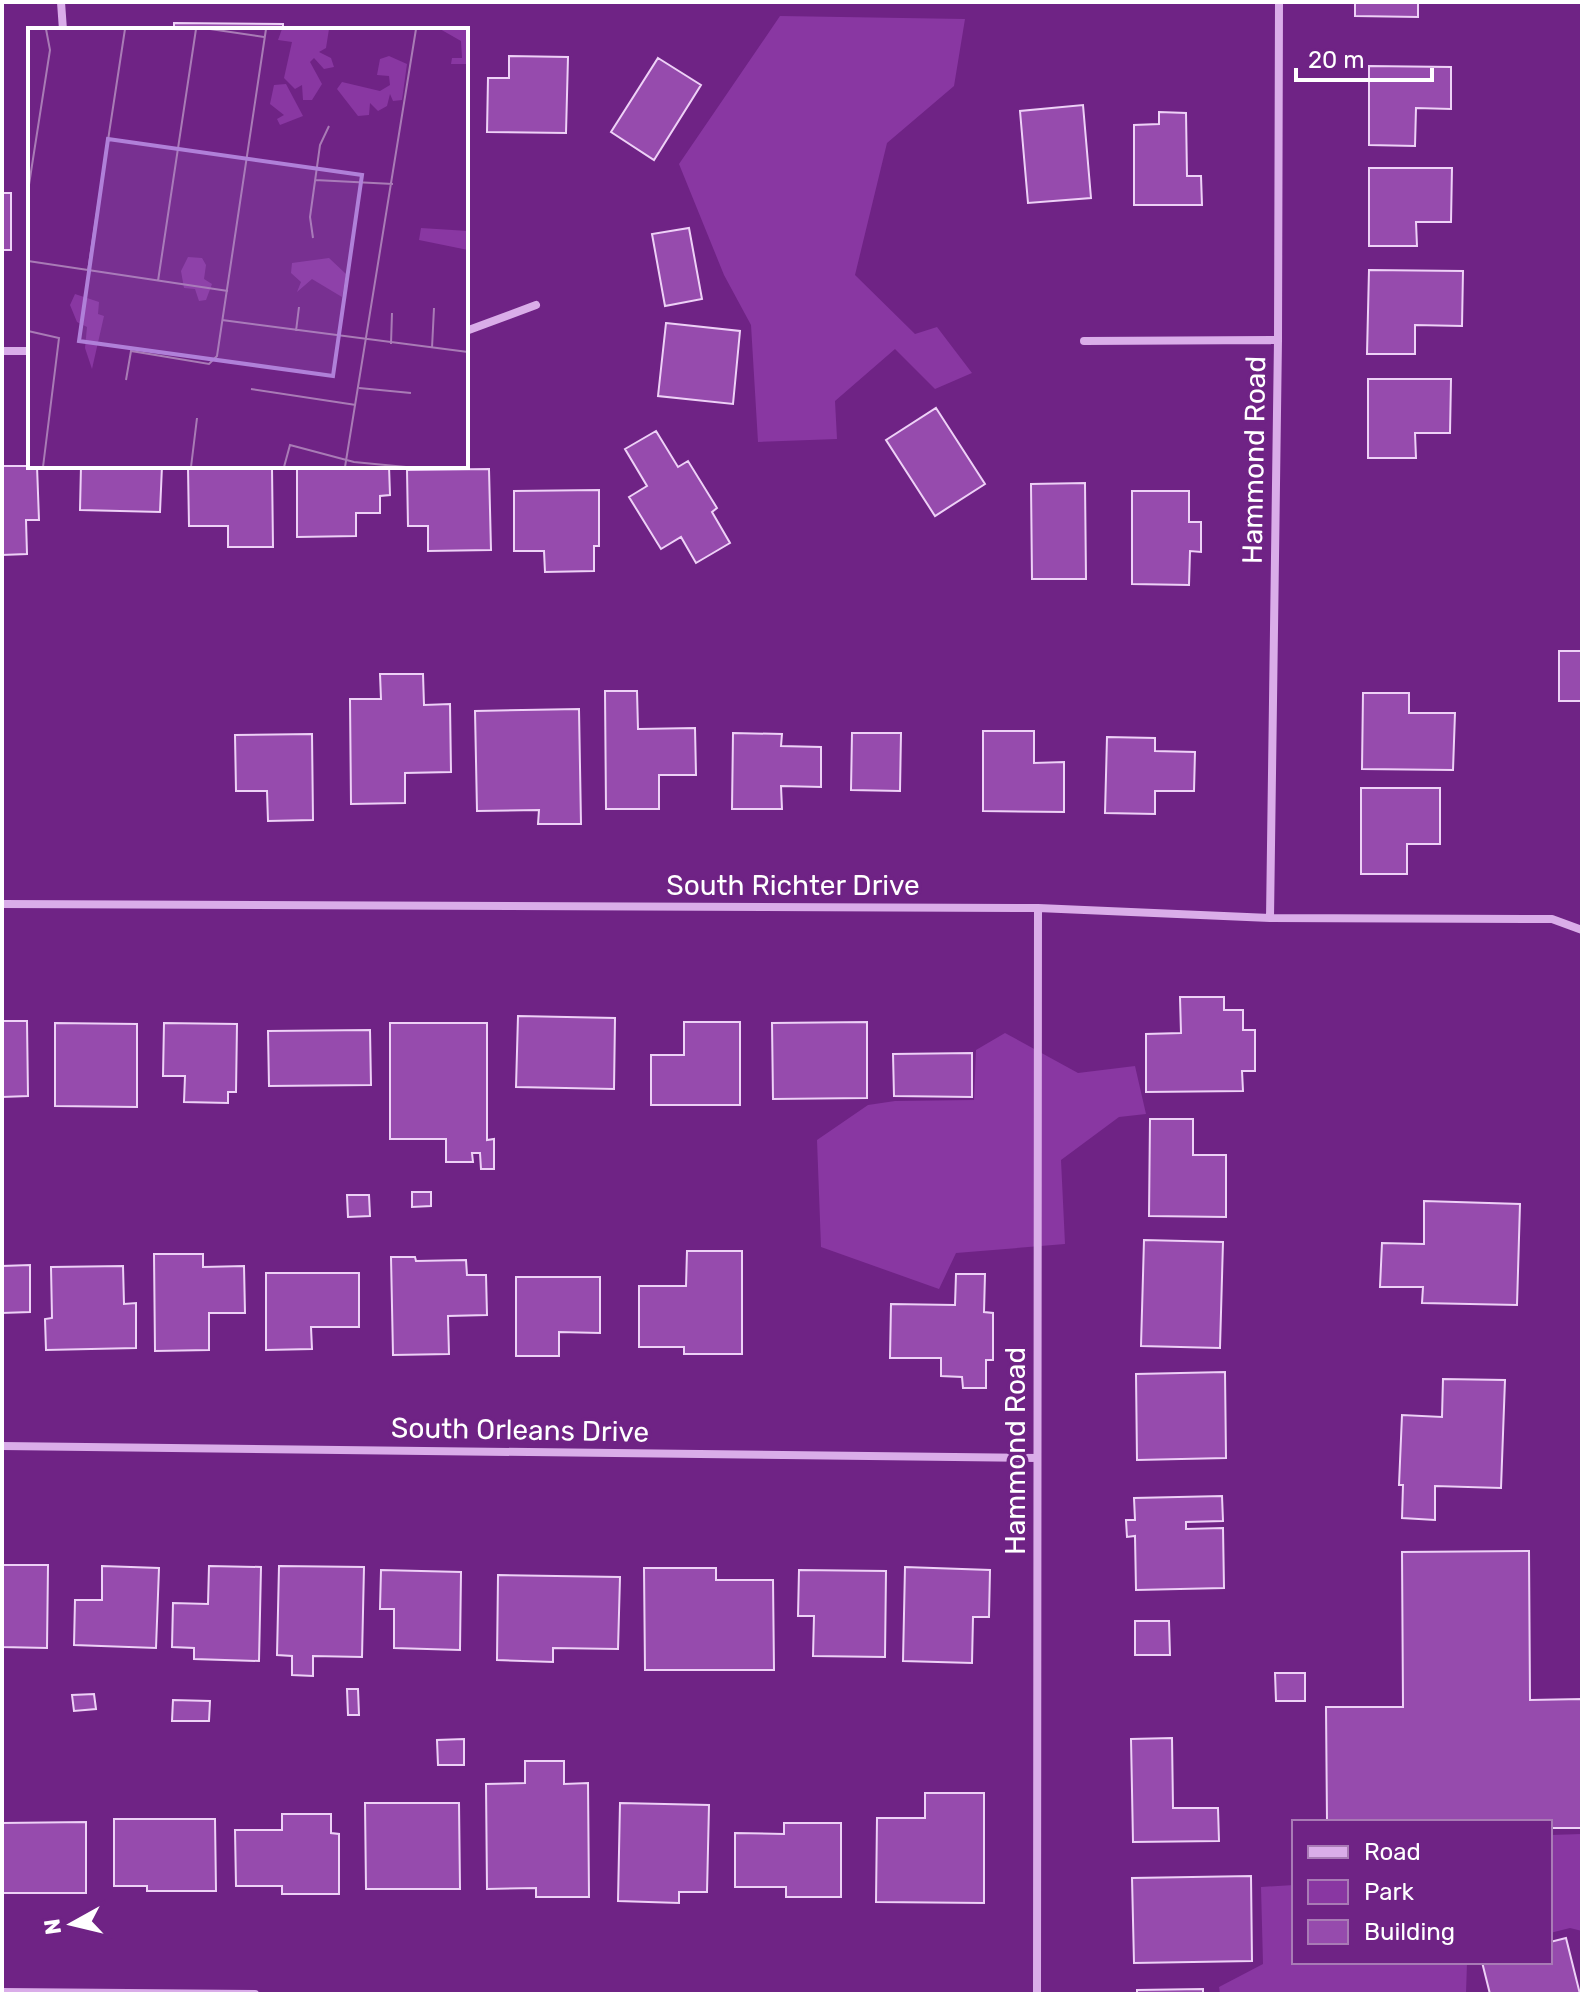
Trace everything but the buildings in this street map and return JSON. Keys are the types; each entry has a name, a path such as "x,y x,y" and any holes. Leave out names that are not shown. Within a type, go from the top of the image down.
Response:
{"street":[{"path":"61,2 63,28"},
{"name":"Hammond Road","path":"1270,918 1279,2"},
{"path":"468,330 536,305"},
{"path":"1084,341 1278,340"},
{"path":"2,351 28,351"},
{"name":"South Richter Drive","path":"2,904 1038,908 1270,918 1552,919 1582,930"},
{"name":"Hammond Road","path":"1037,1994 1038,908"},
{"name":"South Orleans Drive","path":"2,1446 1037,1458"},
{"path":"2,1992 255,1994"}],"green space":[{"path":"780,16 965,19 954,86 887,143 855,275 915,334 937,327 972,373 935,389 895,349 835,401 837,439 758,442 751,325 724,275 679,164"},
{"path":"1005,1033 1078,1073 1135,1066 1146,1114 1119,1117 1061,1160 1065,1244 956,1253 939,1289 821,1247 817,1140 868,1105 895,1101 974,1100 976,1050"},
{"path":"1582,1834 1582,1931 1570,1928 1552,1932 1552,1835"},
{"path":"1292,1885 1292,1964 1467,1964 1466,1994 1220,1994 1219,1987 1263,1964 1261,1887"}]}
